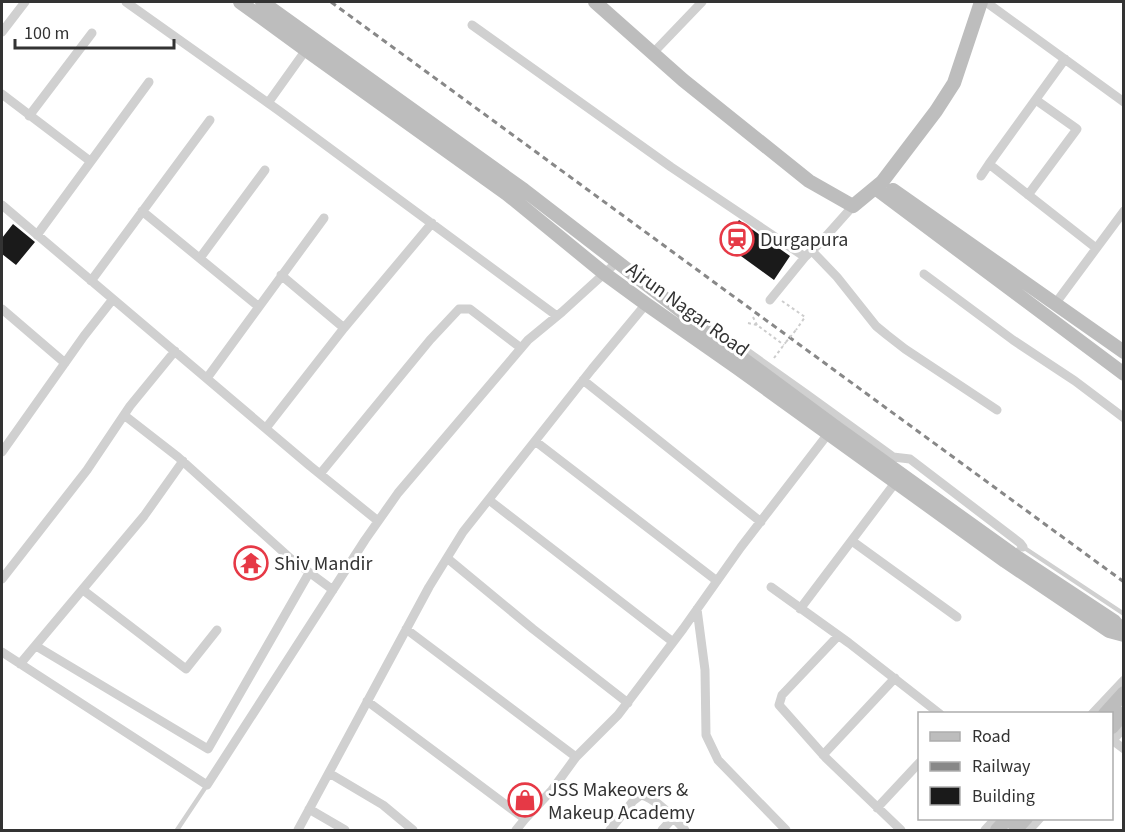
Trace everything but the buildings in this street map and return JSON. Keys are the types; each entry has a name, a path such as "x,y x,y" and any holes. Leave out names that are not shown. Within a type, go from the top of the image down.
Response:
{"street":[{"path":"2,30 25,2"},
{"path":"126,2 268,103 557,316"},
{"name":"Ajrun Nagar Road","path":"240,2 310,45 524,189 742,358 895,483 1109,631 1124,634"},
{"name":"Ajrun Nagar Road","path":"262,2 310,45 507,194 605,274 736,367 1017,550 1114,621 1124,634"},
{"path":"595,2 691,87 809,181 853,206"},
{"path":"653,53 702,2"},
{"path":"772,298 853,206 879,185 936,111 954,83 981,2"},
{"path":"986,2 1124,102"},
{"path":"472,25 671,167 809,254 837,277 870,319 887,335 997,410"},
{"path":"29,116 92,33"},
{"path":"268,103 310,45"},
{"path":"981,176 1065,59"},
{"path":"37,235 148,82"},
{"path":"2,94 90,161"},
{"path":"1028,195 1077,129 1036,100"},
{"path":"91,280 210,120"},
{"path":"989,164 1096,248"},
{"path":"200,258 265,170"},
{"path":"879,185 1124,352"},
{"path":"879,185 1124,374"},
{"path":"2,205 378,521"},
{"path":"142,211 259,307"},
{"path":"1055,304 1124,211"},
{"path":"207,378 324,218"},
{"path":"266,428 344,328 432,223"},
{"path":"2,652 207,784 398,493 528,340 617,262"},
{"path":"924,274 1124,418"},
{"path":"281,275 344,328"},
{"path":"3,445 113,299"},
{"path":"298,831 406,629 462,532 646,304"},
{"path":"2,309 65,363"},
{"path":"320,474 430,340 459,309 470,309 521,348"},
{"path":"736,367 748,350 893,457 910,459 1020,543 1017,550"},
{"path":"2,579 87,470 124,415 175,351"},
{"path":"583,380 760,522"},
{"path":"124,415 183,461 290,558 333,590"},
{"path":"516,831 576,758 618,716 760,522 831,430"},
{"path":"535,441 717,581"},
{"path":"20,664 144,516 183,461"},
{"path":"801,609 895,483"},
{"path":"489,500 673,642"},
{"path":"852,541 957,616"},
{"path":"447,558 533,629 628,702"},
{"path":"36,646 208,749 309,573"},
{"path":"771,587 938,712"},
{"path":"83,590 186,669 217,630"},
{"path":"697,609 705,670 706,735 718,760 786,831"},
{"path":"406,629 576,758"},
{"path":"838,636 782,695 779,705 823,755 902,831"},
{"path":"823,755 895,678"},
{"path":"1094,712 1124,680"},
{"path":"1107,712 1124,693"},
{"path":"367,701 525,819"},
{"path":"1113,725 1124,713"},
{"path":"227,716 245,726"},
{"path":"1113,740 1124,728"},
{"path":"877,808 918,764"},
{"path":"329,773 383,805 413,831"},
{"path":"610,831 633,801 641,795 647,796 685,831"},
{"path":"309,809 345,831"},
{"path":"663,831 673,818"}],"lane":[{"path":"1017,550 1124,614"},
{"path":"177,831 207,784"}],"path":[{"path":"772,298 805,317 776,357"},
{"path":"753,317 757,325"},
{"path":"748,323 757,325 785,344"}],"railway":[{"path":"331,2 1124,582"}],"place":[{"name":"Durgapura","path":"737,239"},
{"name":"Shiv Mandir","path":"251,563"},
{"name":"JSS Makeovers & Makeup Academy","path":"525,800"}]}
